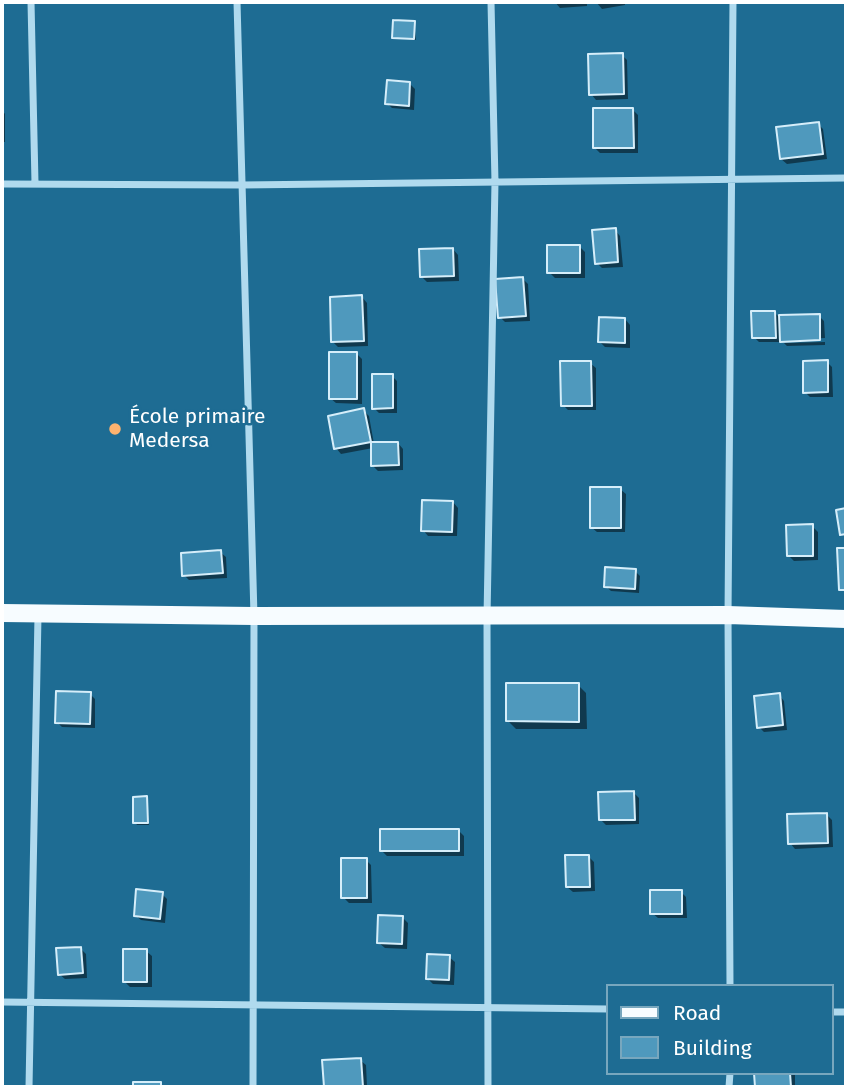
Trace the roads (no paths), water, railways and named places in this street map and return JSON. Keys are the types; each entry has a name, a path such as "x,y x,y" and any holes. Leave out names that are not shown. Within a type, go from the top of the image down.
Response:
{"main road":[{"path":"2,612 487,617 728,615 846,619"}],"street":[{"path":"31,2 35,183"},
{"path":"237,2 254,616 253,1087"},
{"path":"488,1087 487,617 495,183 491,2"},
{"path":"730,984 728,615 733,2"},
{"path":"2,184 242,186 846,178"},
{"path":"29,1087 38,611"},
{"path":"2,1002 606,1009"}],"place":[{"name":"École primaire Medersa","path":"115,429"}]}
